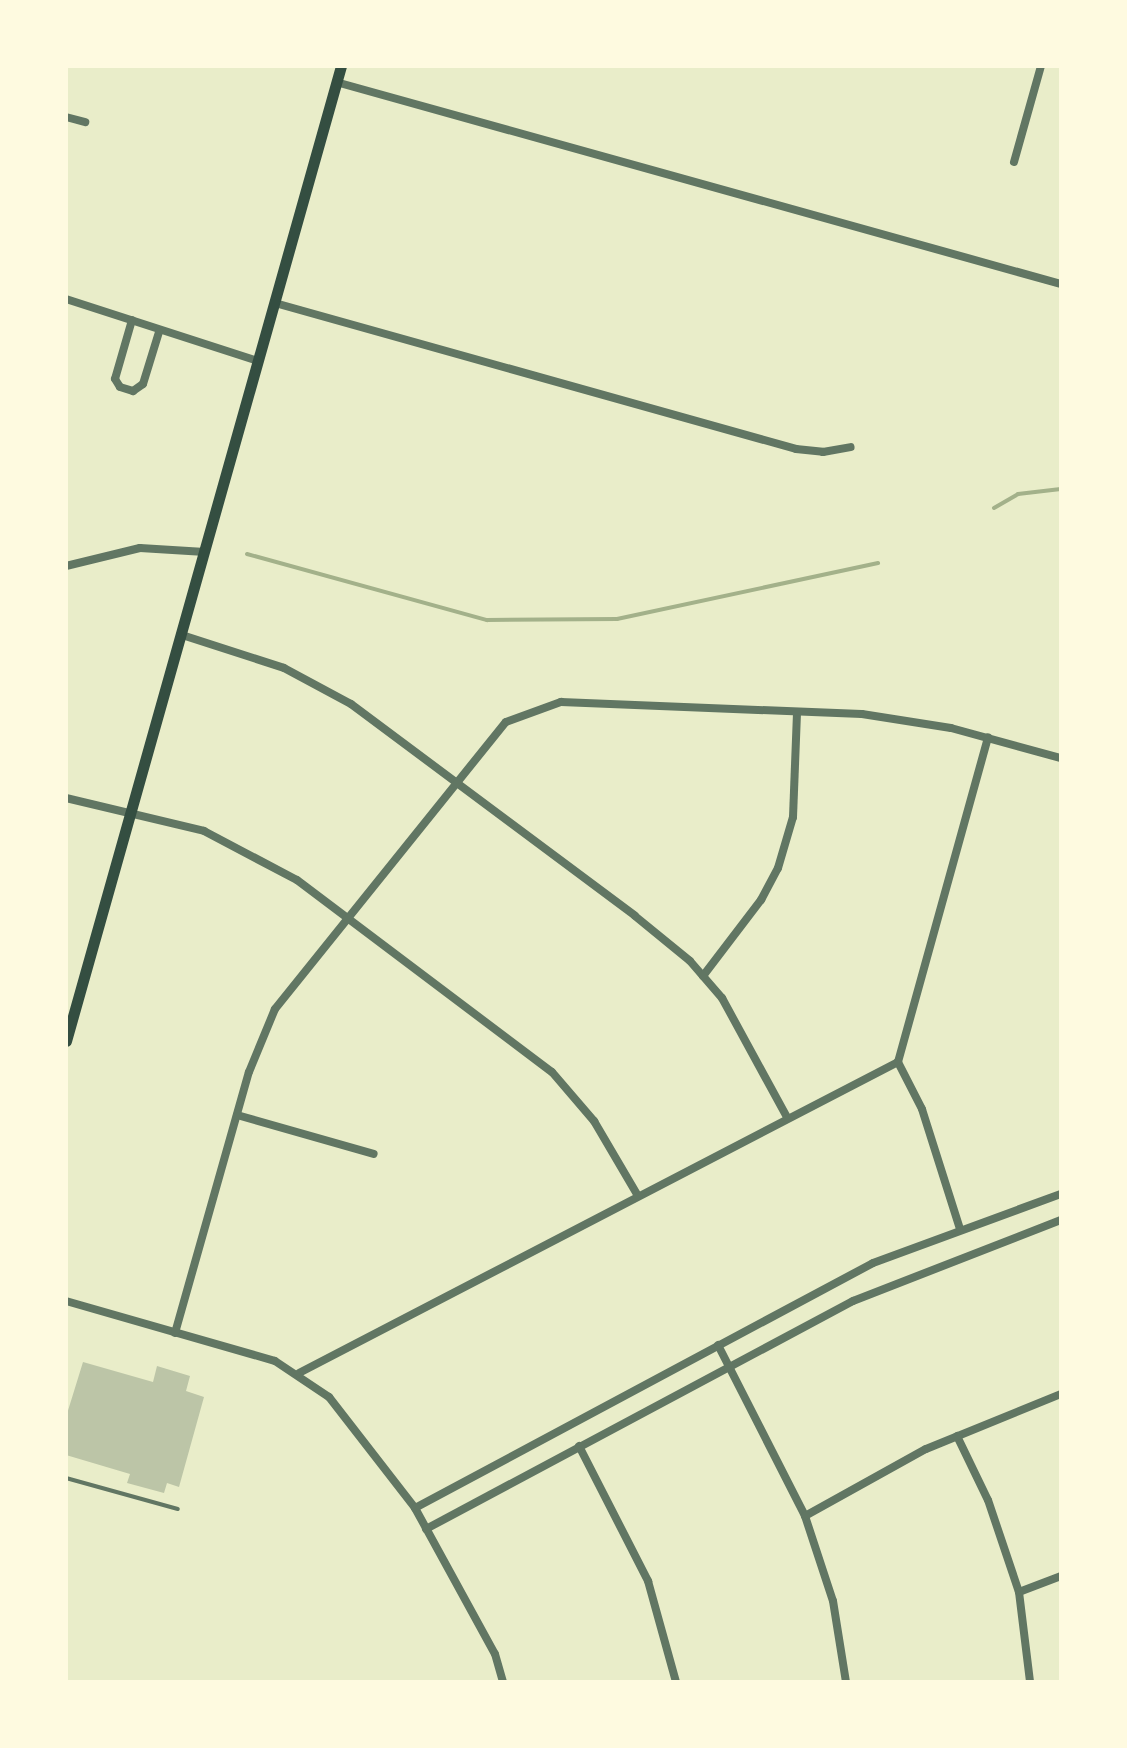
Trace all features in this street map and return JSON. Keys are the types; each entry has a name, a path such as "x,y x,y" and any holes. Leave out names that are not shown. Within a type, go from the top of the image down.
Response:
{"main road":[{"path":"66,1041 341,66"}],"street":[{"path":"1014,162 1041,66"},
{"path":"336,82 1061,284"},
{"path":"66,117 85,122"},
{"path":"66,299 159,332 258,361"},
{"path":"275,303 796,449 851,447"},
{"path":"132,320 115,379 120,387 133,391 143,384 159,332"},
{"path":"66,566 140,548 205,552"},
{"path":"182,635 248,654 324,688 454,780 635,916 703,976 735,1019 787,1117"},
{"path":"175,1333 258,1045 275,1009 454,780 506,722 546,704 895,718 988,737 1061,758"},
{"path":"703,976 761,900 783,855 793,817 797,712"},
{"path":"960,1229 922,1109 898,1062 988,737"},
{"path":"66,798 132,811 232,843 346,916 552,1072 594,1121 638,1196"},
{"path":"299,1373 898,1062"},
{"path":"237,1115 374,1154"},
{"path":"415,1508 873,1263 1061,1194"},
{"path":"426,1529 728,1367 906,1277 1061,1220"},
{"path":"66,1301 275,1361 299,1373 329,1397 415,1508 495,1654 503,1682"},
{"path":"718,1345 805,1516 833,1601 846,1682"},
{"path":"805,1516 957,1436 1061,1394"},
{"path":"957,1436 988,1500 1019,1592 1030,1682"},
{"path":"579,1446 648,1581 676,1682"},
{"path":"1019,1592 1061,1576"}],"lane":[{"path":"66,1478 178,1509"}],"building":[{"path":"83,1362 153,1382 157,1366 190,1376 186,1391 204,1397 179,1487 167,1483 164,1493 127,1483 130,1474 66,1455 66,1417"}],"waterway":[{"path":"994,508 1018,494 1061,489"},
{"path":"247,554 487,620 617,619 878,563"}]}
